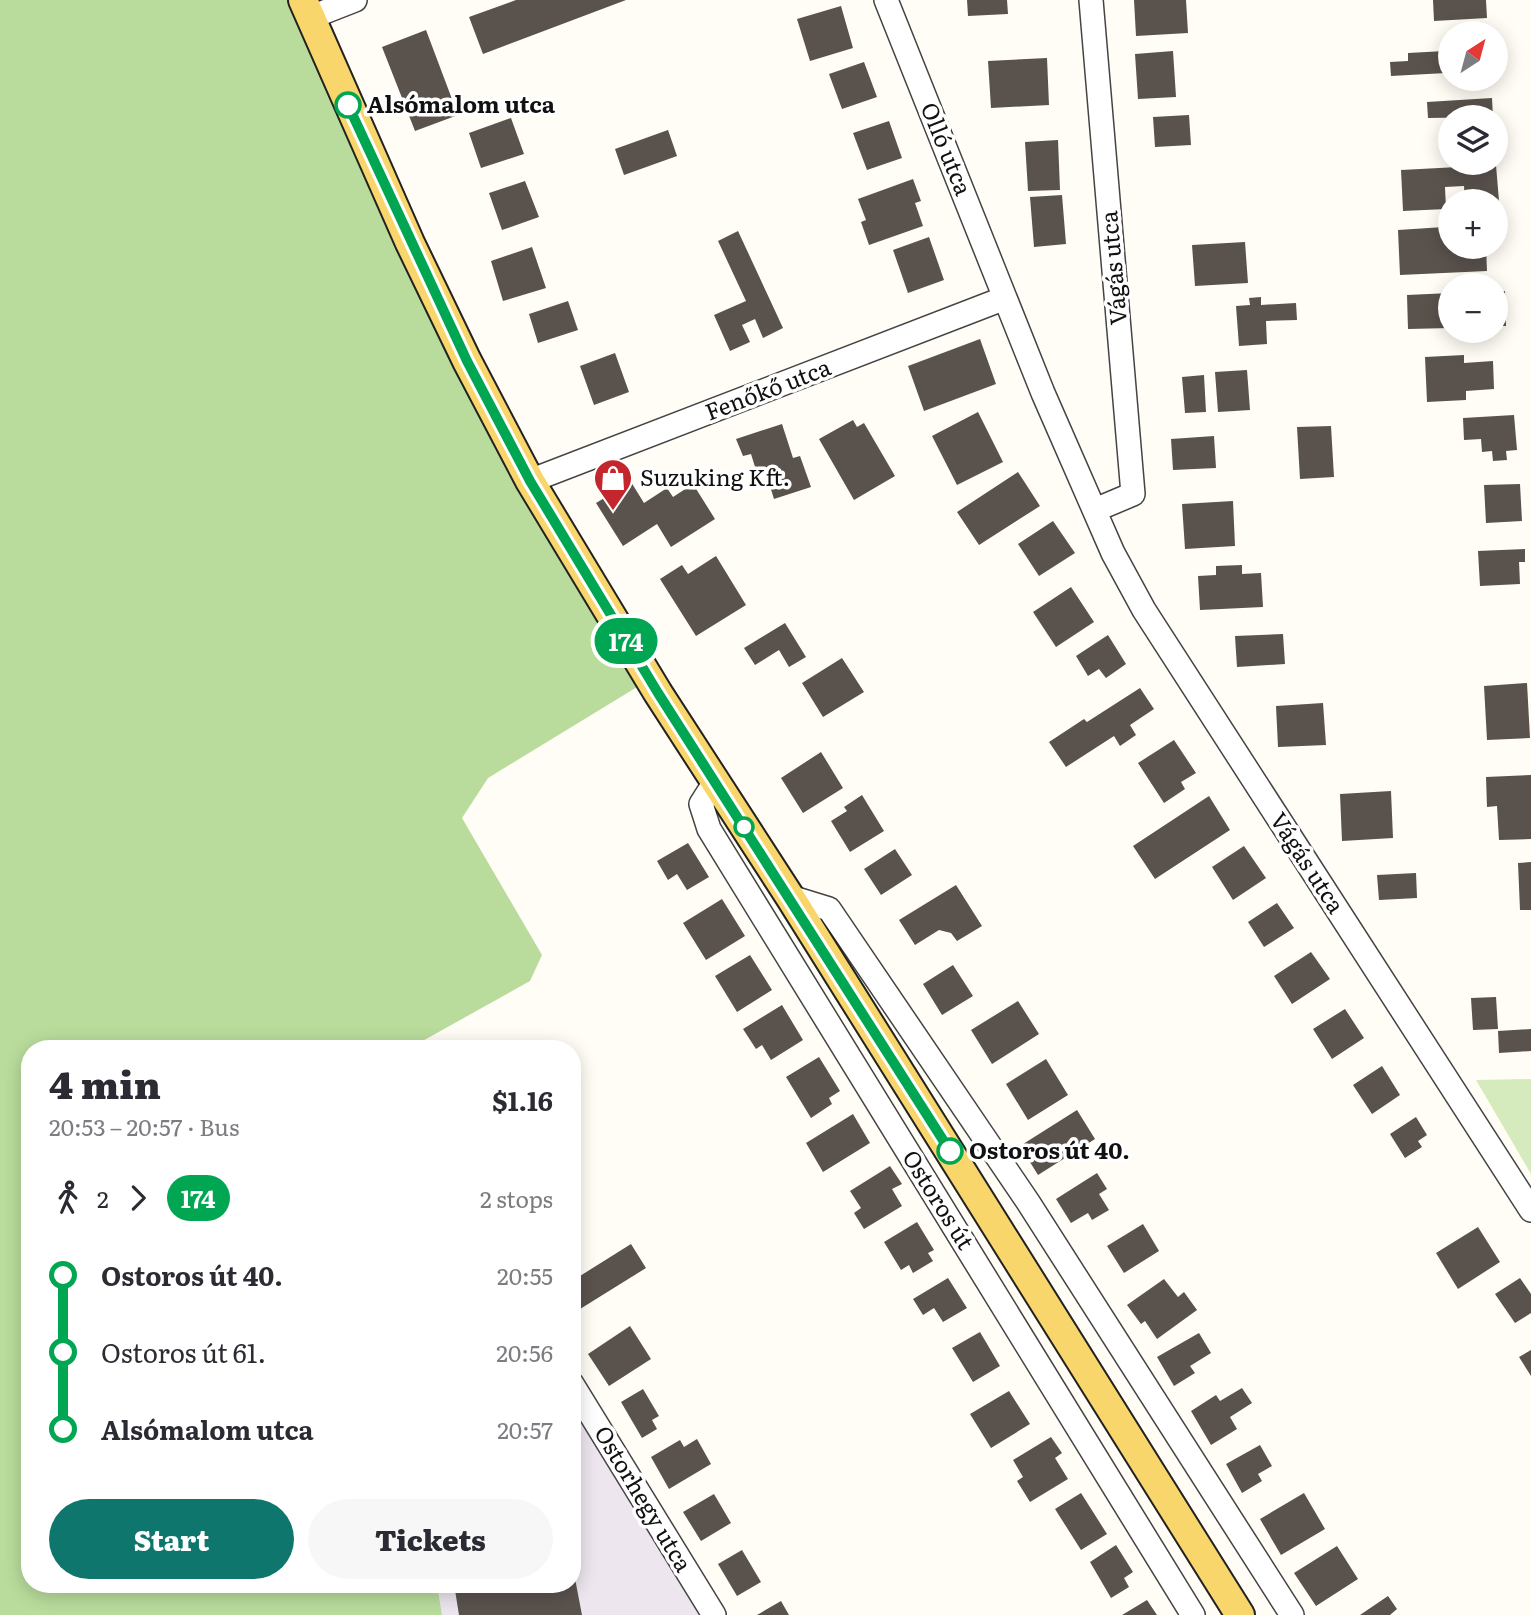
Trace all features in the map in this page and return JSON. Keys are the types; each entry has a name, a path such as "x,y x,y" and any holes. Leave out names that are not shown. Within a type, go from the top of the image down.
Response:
{"main road":[{"name":"Ostoros út","path":"306,9 410,243 467,361 530,481 715,782 790,897 1240,1615"}],"street":[{"path":"306,9 355,0"},
{"name":"Olló utca","path":"886,0 1005,298"},
{"name":"Vágás utca","path":"1091,0 1133,494 1094,510"},
{"name":"Fenőkő utca","path":"530,481 1005,298"},
{"name":"Vágás utca","path":"1005,298 1113,553 1144,610 1531,1210"},
{"name":"Ostoros út","path":"715,782 701,804 709,829 1193,1615"},
{"path":"790,897 829,909 1028,1202 1292,1615"},
{"path":"964,1242 995,1224"},
{"path":"1040,1366 1073,1348"},
{"name":"Ostorhegy utca","path":"581,1399 714,1615"}],"shaded area":[{"path":"581,1422 699,1615 442,1615 438,1593 581,1593"}],"green space":[{"path":"0,0 293,0 642,684 488,778 462,818 542,955 530,981 424,1040 21,1040 21,1593 438,1593 442,1615 0,1615"},
{"path":"1531,1079 1531,1174 1476,1080"}],"building":[{"path":"516,0 626,0 483,54 469,17"},
{"path":"967,0 1007,0 1008,14 968,16"},
{"path":"1134,0 1186,0 1188,33 1136,36"},
{"path":"1433,0 1486,0 1487,18 1434,21"},
{"path":"841,6 853,48 810,61 797,19"},
{"path":"426,30 458,115 415,131 382,47"},
{"path":"1173,51 1176,97 1138,99 1135,54"},
{"path":"1438,51 1438,73 1391,76 1390,62 1408,61 1408,53"},
{"path":"1047,58 1049,105 991,108 988,61"},
{"path":"864,62 877,97 842,109 829,74"},
{"path":"1492,98 1492,105 1438,105 1438,118 1428,118 1427,102"},
{"path":"1189,115 1191,145 1155,147 1153,117"},
{"path":"511,118 524,154 481,168 469,133"},
{"path":"889,121 902,158 867,170 853,133"},
{"path":"668,130 677,156 624,175 615,149"},
{"path":"1058,140 1060,190 1028,191 1025,142"},
{"path":"1438,168 1438,175 1497,175 1498,189 1445,187 1438,189 1438,209 1403,211 1401,170"},
{"path":"913,179 921,201 915,203 923,226 869,245 861,222 866,220 858,199"},
{"path":"525,181 539,217 502,230 489,193"},
{"path":"1062,195 1066,244 1034,247 1030,197"},
{"path":"1438,227 1438,259 1486,259 1487,271 1400,275 1398,230"},
{"path":"738,231 783,328 763,338 755,319 742,325 750,342 730,351 714,315 746,301 718,241"},
{"path":"929,237 944,280 908,293 893,250"},
{"path":"1245,242 1248,283 1195,286 1192,245"},
{"path":"532,247 546,288 503,301 491,261"},
{"path":"1438,294 1438,328 1408,329 1407,295"},
{"path":"1261,297 1261,305 1296,303 1297,320 1266,321 1267,344 1239,346 1236,306 1250,305 1249,298"},
{"path":"568,301 578,330 538,343 529,314"},
{"path":"980,339 996,384 924,411 908,366"},
{"path":"615,353 629,392 594,405 580,366"},
{"path":"1464,355 1464,363 1493,361 1494,389 1466,391 1466,400 1427,402 1425,357"},
{"path":"1247,370 1250,410 1218,412 1215,372"},
{"path":"1204,375 1206,412 1185,413 1182,377"},
{"path":"978,412 1003,462 957,485 932,436"},
{"path":"1514,415 1517,450 1506,451 1507,460 1493,461 1492,451 1482,452 1481,439 1464,440 1463,418"},
{"path":"853,420 857,427 864,423 895,476 854,500 819,439"},
{"path":"782,424 793,458 800,456 811,487 774,499 764,467 756,470 751,454 743,456 736,439"},
{"path":"1331,426 1334,477 1300,479 1297,427"},
{"path":"1214,436 1216,468 1173,470 1171,439"},
{"path":"1018,472 1040,506 979,545 957,512"},
{"path":"631,482 644,503 667,488 673,497 693,484 715,519 671,547 657,524 623,546 596,503"},
{"path":"1520,484 1522,521 1486,523 1484,485"},
{"path":"1233,501 1235,546 1185,549 1182,504"},
{"path":"1053,521 1075,553 1039,576 1018,544"},
{"path":"1525,549 1525,562 1519,562 1520,584 1480,586 1478,551"},
{"path":"716,556 746,605 696,636 660,579 682,565 688,574"},
{"path":"1242,565 1242,574 1261,573 1263,607 1200,610 1198,576 1216,575 1216,566"},
{"path":"1071,587 1094,622 1056,647 1033,612"},
{"path":"785,623 806,657 789,667 779,650 755,665 744,648"},
{"path":"1283,634 1285,664 1237,667 1235,636"},
{"path":"1108,635 1126,664 1106,678 1099,669 1088,676 1076,656"},
{"path":"842,658 864,692 823,717 802,683"},
{"path":"1527,683 1530,738 1487,740 1484,686"},
{"path":"1140,688 1154,709 1130,725 1136,735 1120,746 1114,736 1066,767 1049,742 1084,719 1087,722"},
{"path":"1323,703 1326,745 1278,747 1276,706"},
{"path":"1174,740 1196,773 1181,782 1185,789 1164,803 1138,763"},
{"path":"821,752 843,788 803,813 781,778"},
{"path":"1531,775 1531,839 1499,840 1497,806 1487,807 1486,777"},
{"path":"1391,791 1393,838 1342,841 1340,794"},
{"path":"862,795 884,831 850,852 831,821 847,811 844,807"},
{"path":"1209,796 1230,830 1155,879 1133,846"},
{"path":"688,843 709,877 687,890 677,874 668,880 657,861"},
{"path":"1244,846 1266,878 1233,900 1212,867"},
{"path":"895,849 912,875 881,895 864,869"},
{"path":"1531,862 1531,910 1520,910 1518,863"},
{"path":"1416,873 1417,898 1379,900 1377,875"},
{"path":"956,885 982,926 957,941 951,933 939,930 915,945 899,920"},
{"path":"722,899 745,936 706,960 683,923"},
{"path":"1277,903 1294,928 1264,947 1248,922"},
{"path":"1311,952 1330,979 1292,1004 1274,976"},
{"path":"750,955 772,990 737,1012 715,976"},
{"path":"953,965 973,996 942,1015 923,984"},
{"path":"1496,997 1498,1029 1473,1030 1471,998"},
{"path":"1018,1001 1039,1034 992,1064 971,1030"},
{"path":"782,1005 803,1040 771,1060 762,1045 756,1049 743,1029"},
{"path":"1345,1009 1364,1038 1332,1059 1313,1029"},
{"path":"1531,1029 1531,1051 1499,1053 1498,1031"},
{"path":"819,1057 840,1091 829,1098 832,1104 811,1118 786,1077"},
{"path":"1046,1059 1068,1095 1028,1120 1006,1084"},
{"path":"1382,1066 1400,1095 1372,1114 1353,1085"},
{"path":"1077,1110 1095,1139 1038,1175 1020,1146"},
{"path":"853,1114 870,1143 823,1172 806,1143"},
{"path":"1416,1117 1427,1135 1418,1141 1422,1147 1405,1158 1390,1134"},
{"path":"890,1166 902,1184 892,1189 902,1206 864,1229 854,1213 861,1208 850,1191"},
{"path":"1097,1173 1107,1189 1099,1194 1109,1210 1092,1220 1088,1213 1071,1223 1056,1199"},
{"path":"917,1222 934,1250 928,1253 933,1261 913,1273 909,1265 901,1270 884,1242"},
{"path":"1143,1224 1159,1251 1124,1273 1107,1246"},
{"path":"1478,1227 1500,1262 1458,1289 1436,1253"},
{"path":"631,1244 646,1268 581,1308 581,1275"},
{"path":"948,1278 967,1308 943,1322 934,1308 923,1315 913,1299"},
{"path":"1520,1278 1531,1294 1531,1313 1515,1323 1495,1294"},
{"path":"1164,1279 1178,1297 1184,1292 1197,1310 1157,1339 1145,1321 1141,1324 1127,1305"},
{"path":"630,1326 651,1359 609,1386 588,1354"},
{"path":"980,1332 1000,1366 973,1382 952,1348"},
{"path":"1199,1333 1211,1353 1190,1366 1195,1373 1174,1386 1157,1357"},
{"path":"1531,1350 1531,1376 1519,1357"},
{"path":"1242,1388 1252,1403 1230,1417 1237,1429 1211,1445 1191,1411 1216,1395 1220,1401"},
{"path":"643,1389 659,1416 652,1420 657,1429 642,1438 621,1402"},
{"path":"1009,1391 1030,1424 991,1448 970,1414"},
{"path":"1051,1437 1062,1453 1055,1458 1068,1479 1030,1502 1017,1481 1023,1477 1013,1460"},
{"path":"697,1439 711,1464 669,1489 651,1457 680,1440 684,1447"},
{"path":"1260,1445 1272,1466 1258,1474 1262,1481 1242,1493 1226,1464"},
{"path":"1081,1493 1107,1534 1081,1550 1055,1509"},
{"path":"1304,1493 1325,1529 1281,1555 1260,1519"},
{"path":"714,1494 731,1523 701,1541 683,1512"},
{"path":"1116,1545 1133,1572 1124,1578 1129,1587 1111,1598 1090,1562"},
{"path":"1337,1546 1358,1579 1316,1606 1294,1573"},
{"path":"742,1550 761,1582 737,1596 718,1564"},
{"path":"455,1593 578,1593 582,1615 459,1615"},
{"path":"1388,1596 1397,1609 1390,1615 1360,1615"},
{"path":"1147,1600 1157,1615 1122,1615"},
{"path":"781,1601 789,1615 757,1615"}],"bus line":[{"name":"174","path":"348,105 467,361 530,481 658,693 950,1151"}],"place":[{"name":"Alsómalom utca","path":"348,105"},
{"name":"Suzuking Kft.","path":"613,512"},
{"name":"Ostoros út 40.","path":"950,1151"}]}
